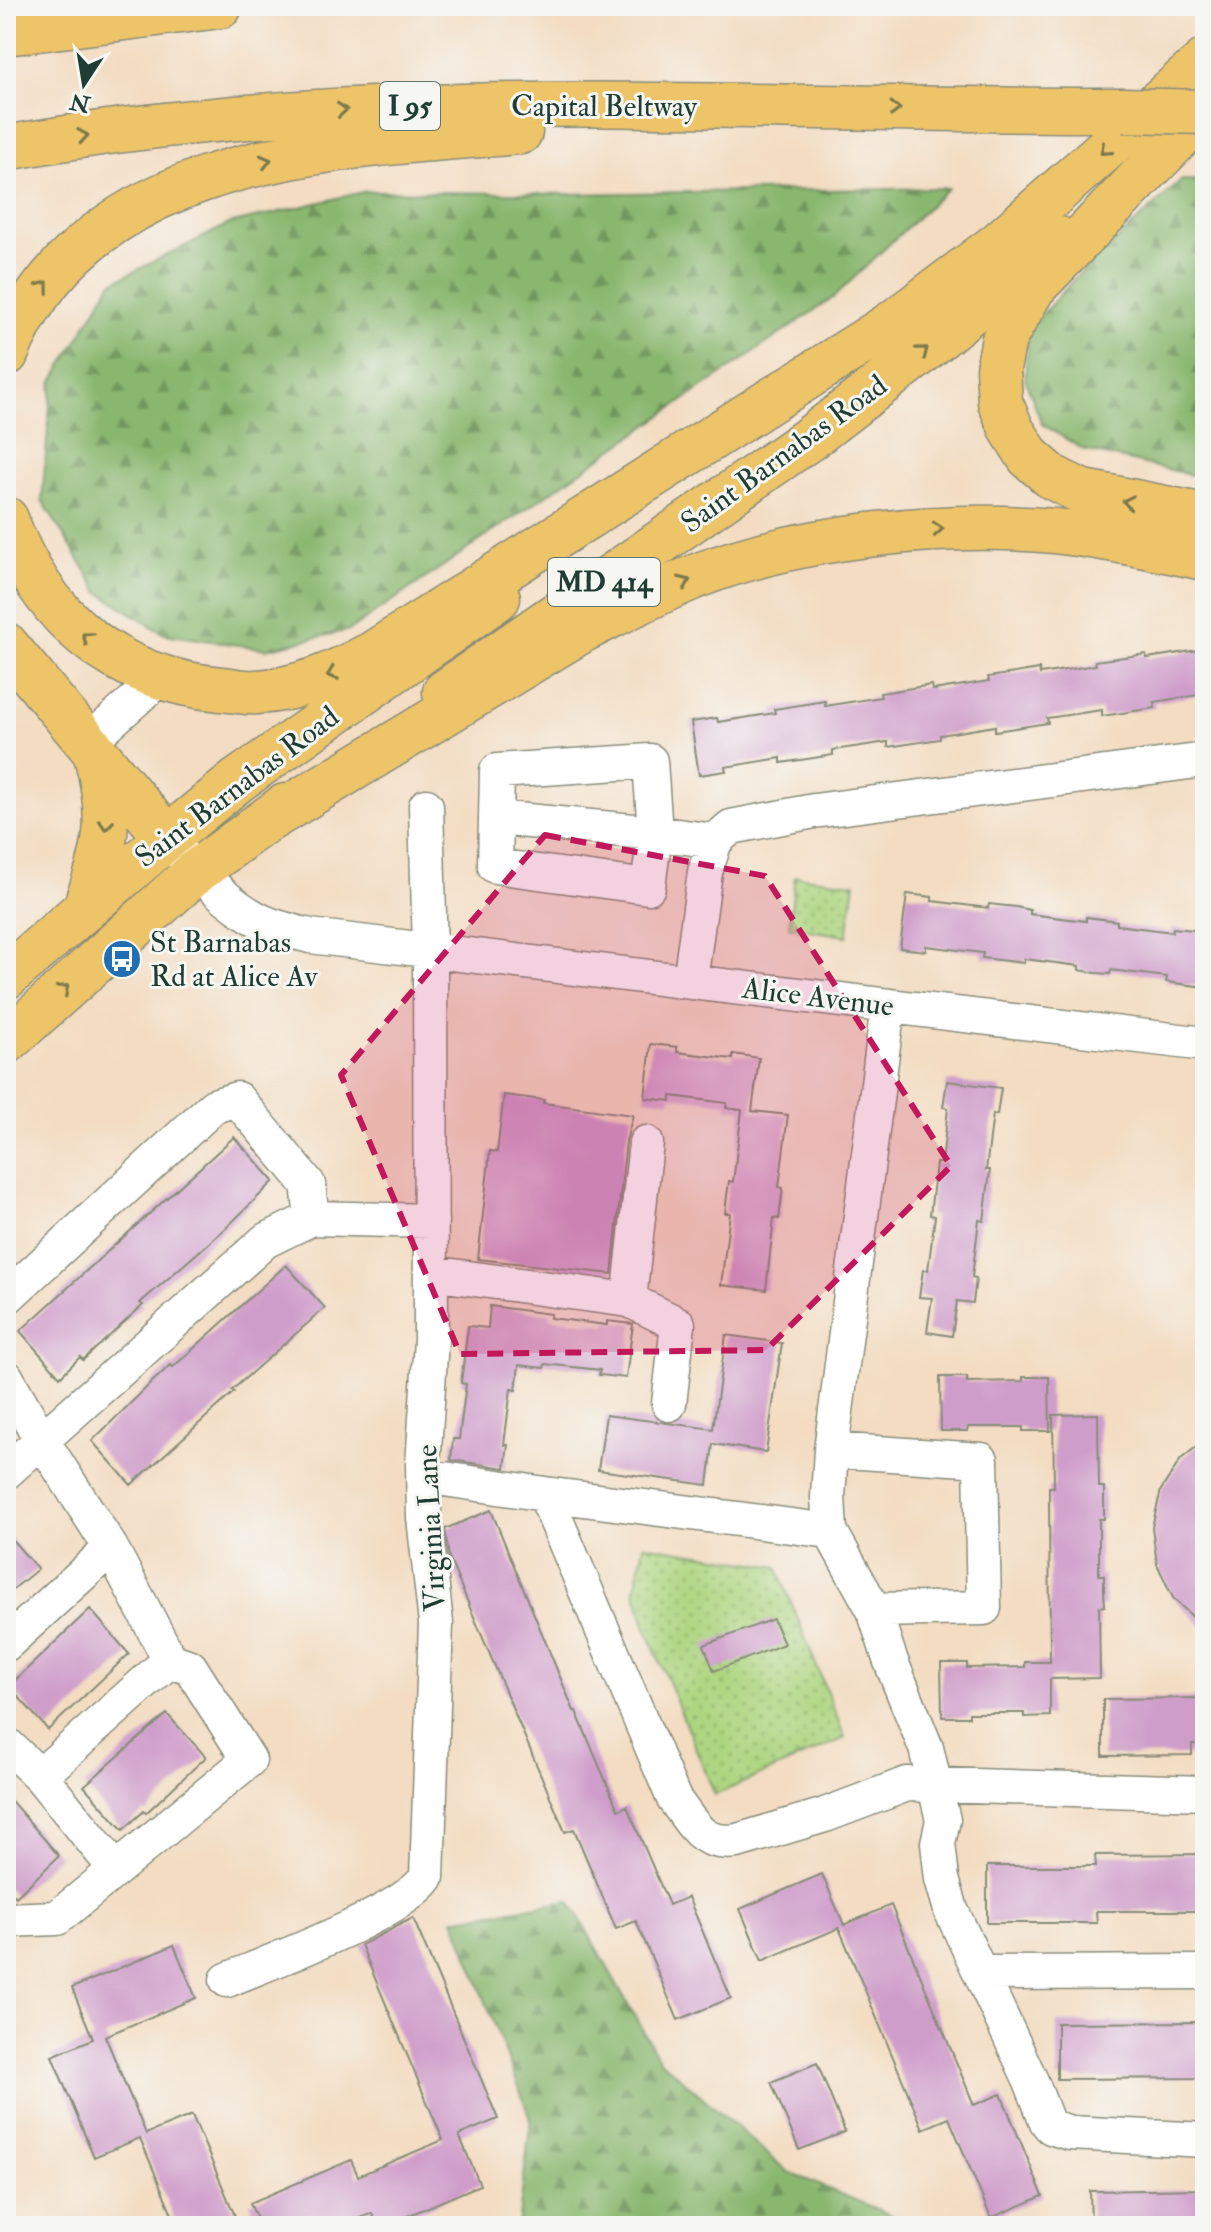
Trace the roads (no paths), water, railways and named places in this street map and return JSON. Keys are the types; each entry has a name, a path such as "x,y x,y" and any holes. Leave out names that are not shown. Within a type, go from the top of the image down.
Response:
{"main road":[{"path":"6,33 220,6"},
{"name":"Saint Barnabas Road","path":"6,977 237,781 787,400 997,245 1205,61"},
{"name":"Capital Beltway","path":"6,148 126,129 387,107 522,105 1203,112"},
{"path":"6,354 27,310 56,271 93,237 140,208 188,184 239,167 292,154 348,146 817,108"},
{"path":"1203,112 1033,288 1004,339 998,369 1000,402 1012,430 1029,457 1052,477 1080,491 1205,516"},
{"name":"Saint Barnabas Road","path":"6,1042 197,871 809,439 1020,272 1203,112"},
{"path":"6,519 16,547 41,591 73,626 115,658 160,678 204,688 257,693 304,684 339,672 372,654 896,321"},
{"path":"253,829 583,630 701,575 762,556 824,543 944,528 1054,531 1205,558"},
{"path":"6,645 167,838"},
{"path":"85,908 100,864 107,811 104,786 91,745"}],"street":[{"path":"91,745 160,678"},
{"path":"690,981 705,872 715,841 731,827 814,811 1205,760"},
{"path":"650,761 655,833 648,887 495,866 497,771 650,761"},
{"name":"Virginia Lane","path":"227,1980 337,1934 402,1900 421,1887 427,1877 436,1623 427,1545 424,1476 431,1340 430,952 426,806"},
{"path":"496,818 715,841"},
{"path":"167,838 197,871 247,912 278,927 333,940 430,952"},
{"name":"Alice Avenue","path":"430,952 1205,1044"},
{"path":"888,1006 831,1450 828,1497 830,1531 874,1610 926,1748 943,1820 938,1843 942,1879 951,1910 1051,2127 1097,2136 1205,2140"},
{"path":"6,1298 214,1106 237,1099 308,1184 312,1218"},
{"path":"629,1300 646,1143"},
{"path":"6,1472 265,1241 312,1218 431,1221"},
{"path":"431,1273 629,1300 678,1324 669,1404"},
{"path":"6,1377 41,1439 111,1548 170,1660 190,1667 249,1760 57,1918 6,1920"},
{"path":"831,1450 981,1460 984,1608 874,1610"},
{"path":"424,1476 830,1531"},
{"path":"545,1494 674,1799 700,1833 710,1840 723,1843 737,1841 825,1815 907,1784 1205,1793"},
{"path":"6,1644 111,1548"},
{"path":"40,1776 170,1660"},
{"path":"6,1744 40,1776 115,1868"},
{"path":"982,1973 1205,1972"}],"place":[{"name":"St Barnabas Rd at Alice Av","path":"122,959"}]}
